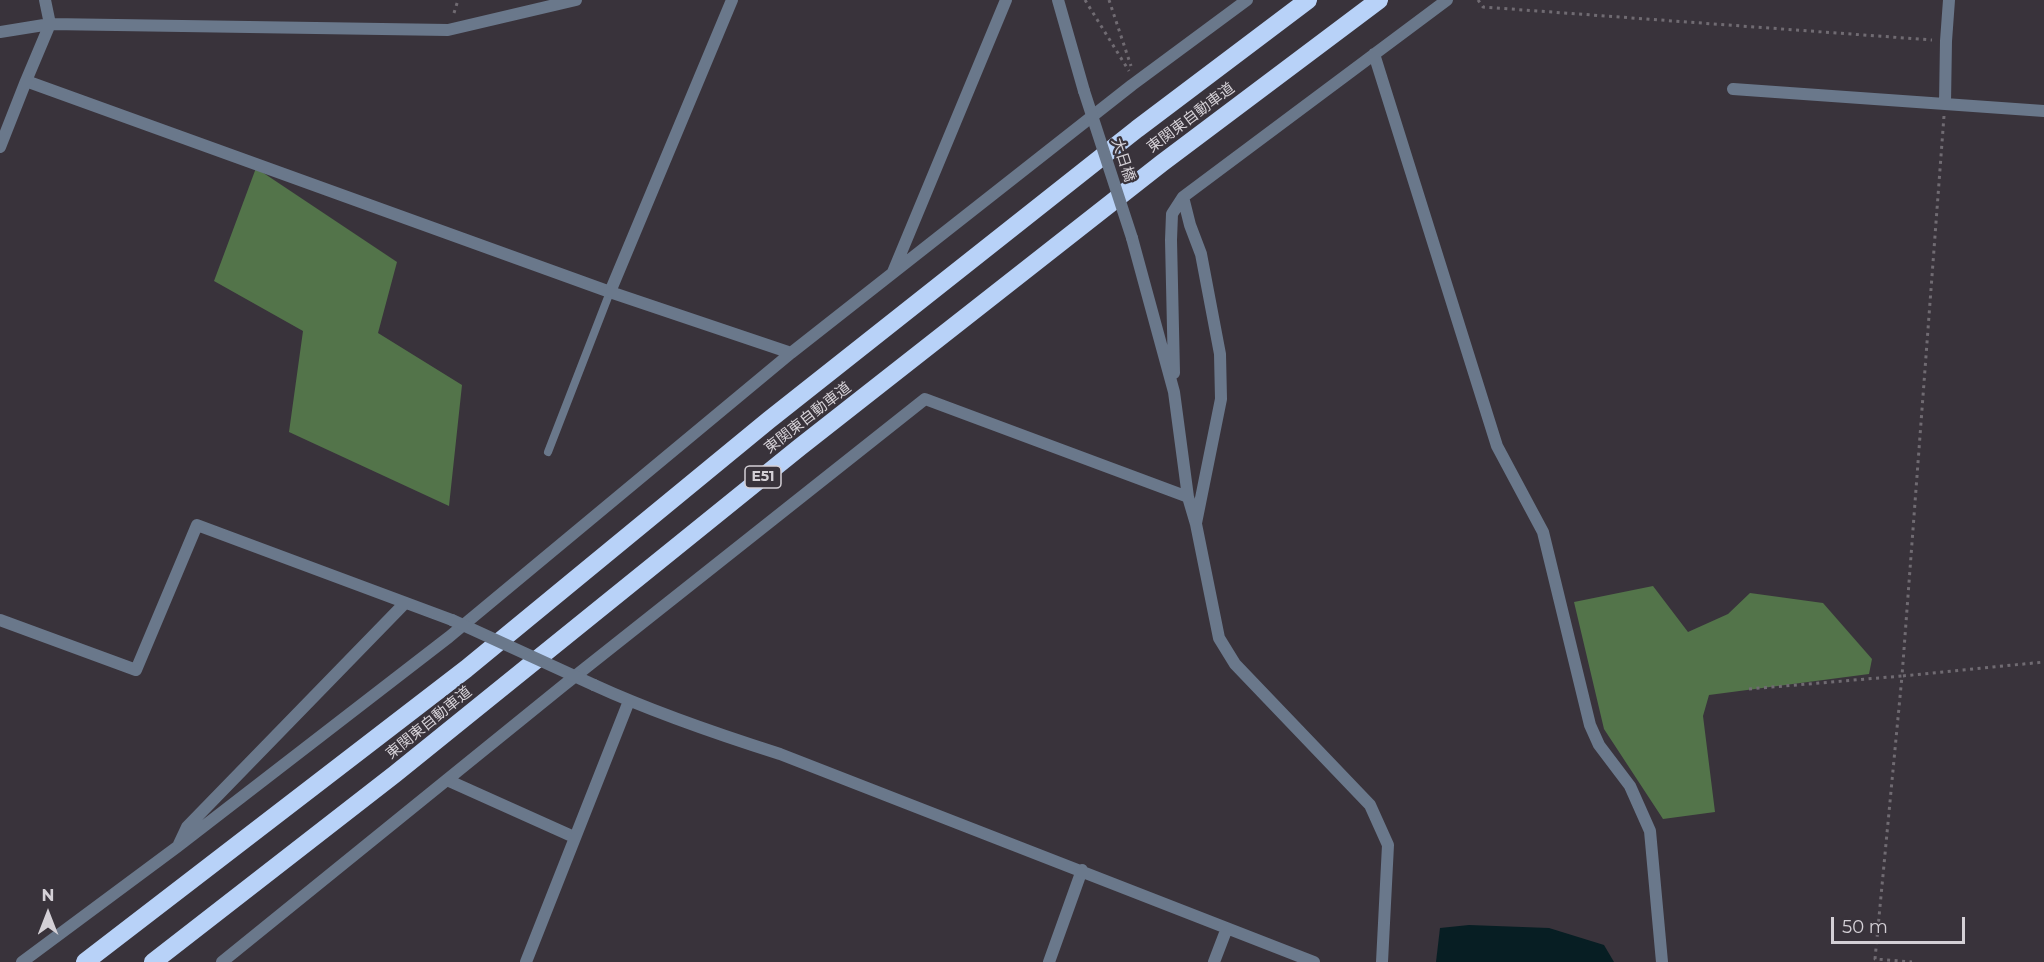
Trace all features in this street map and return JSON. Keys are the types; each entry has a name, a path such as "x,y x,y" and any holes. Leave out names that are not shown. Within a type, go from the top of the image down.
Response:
{"highway":[{"name":"東関東自動車道","path":"85,962 466,669 769,420 1137,129 1308,0"},
{"name":"東関東自動車道","path":"153,962 395,774 837,418 1162,163 1378,0"}],"street":[{"path":"0,147 50,24 45,0"},
{"path":"0,32 50,24 448,30 576,0"},
{"path":"610,292 732,0"},
{"path":"892,273 1006,0"},
{"name":"大日橋","path":"1058,0 1084,91 1132,238 1174,392"},
{"path":"22,962 177,847 449,637 791,353 1136,82 1247,0"},
{"path":"1382,962 1388,845 1370,805 1235,664 1219,638 1196,524 1188,497 1174,392 1172,214 1183,197 1447,0"},
{"path":"1945,103 1949,0"},
{"path":"1374,54 1497,446 1543,532 1590,725 1599,745 1630,786 1650,831 1662,962"},
{"path":"26,81 610,292 791,353"},
{"path":"1733,89 2044,111"},
{"path":"1183,197 1201,254 1220,354 1221,399 1196,524"},
{"path":"228,961 447,780 925,399 1188,497"},
{"path":"0,620 136,670 198,525 452,620 629,701 725,737 780,754 1083,870 1314,962"},
{"path":"177,847 187,827 405,603"},
{"path":"526,962 629,701"},
{"path":"447,780 574,837"},
{"path":"1049,962 1083,870"},
{"path":"1214,962 1227,928"}],"lane":[{"path":"548,452 610,292"}],"path":[{"path":"1084,0 1136,82"},
{"path":"1109,0 1136,82"},
{"path":"1478,0 1483,7 1946,41"},
{"path":"1912,962 1875,959 1902,676 1945,103"},
{"path":"1749,689 2044,662"}],"green space":[{"path":"256,168 397,262 378,333 462,385 449,506 289,432 303,331 214,281"},
{"path":"1653,586 1688,632 1728,614 1750,593 1823,603 1872,659 1869,674 1709,695 1703,716 1715,812 1663,819 1604,729 1574,602"}],"water":[{"path":"1469,925 1549,928 1604,945 1614,962 1436,962 1440,928"}]}
